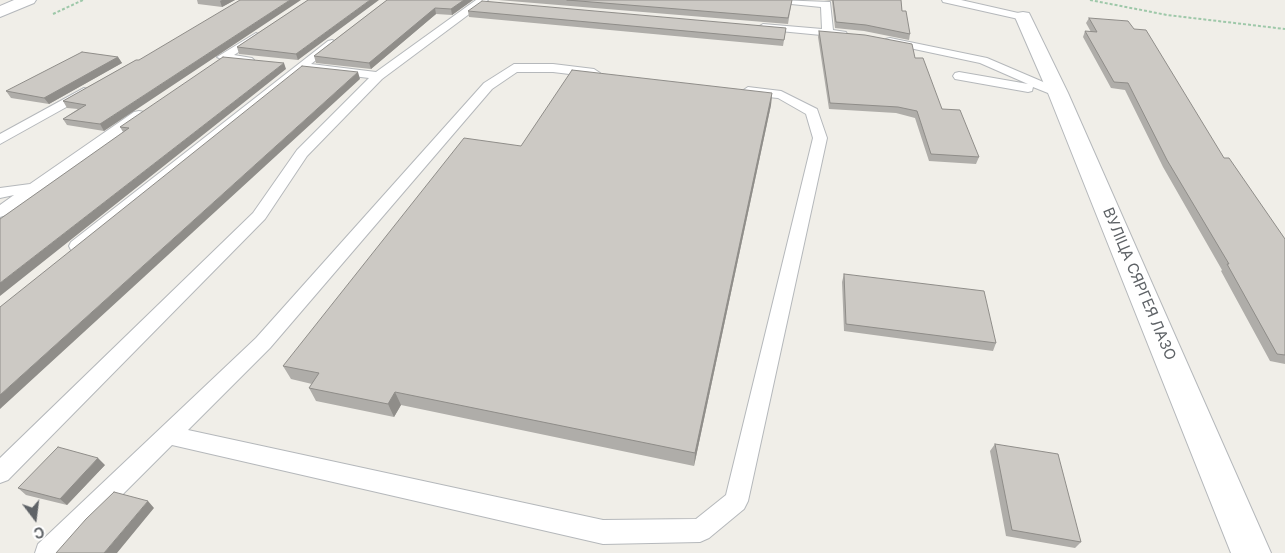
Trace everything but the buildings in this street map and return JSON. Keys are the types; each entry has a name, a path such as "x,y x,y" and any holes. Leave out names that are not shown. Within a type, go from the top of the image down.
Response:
{"street":[{"path":"0,12 28,0"},
{"name":"ВУЛІЦА СЯРГЕЯ ЛАЗО","path":"1023,17 1058,93 1251,553"}],"lane":[{"path":"781,0 826,4 828,33"},
{"path":"946,0 1023,17"},
{"path":"0,473 259,216 302,153 378,76 485,1"},
{"path":"749,26 855,35"},
{"path":"262,62 219,59 263,31"},
{"path":"62,258 340,36"},
{"path":"883,40 983,60 1058,93"},
{"path":"281,64 378,76"},
{"path":"46,553 263,343 488,86 514,68 553,68 612,75"},
{"path":"959,76 1058,93"},
{"path":"0,140 96,86"},
{"path":"168,435 603,532 700,530 736,501 820,138 812,112 781,95 732,89"},
{"path":"0,212 150,108"},
{"path":"0,193 35,187"}],"path":[{"path":"1090,0 1167,15 1285,29"}]}
